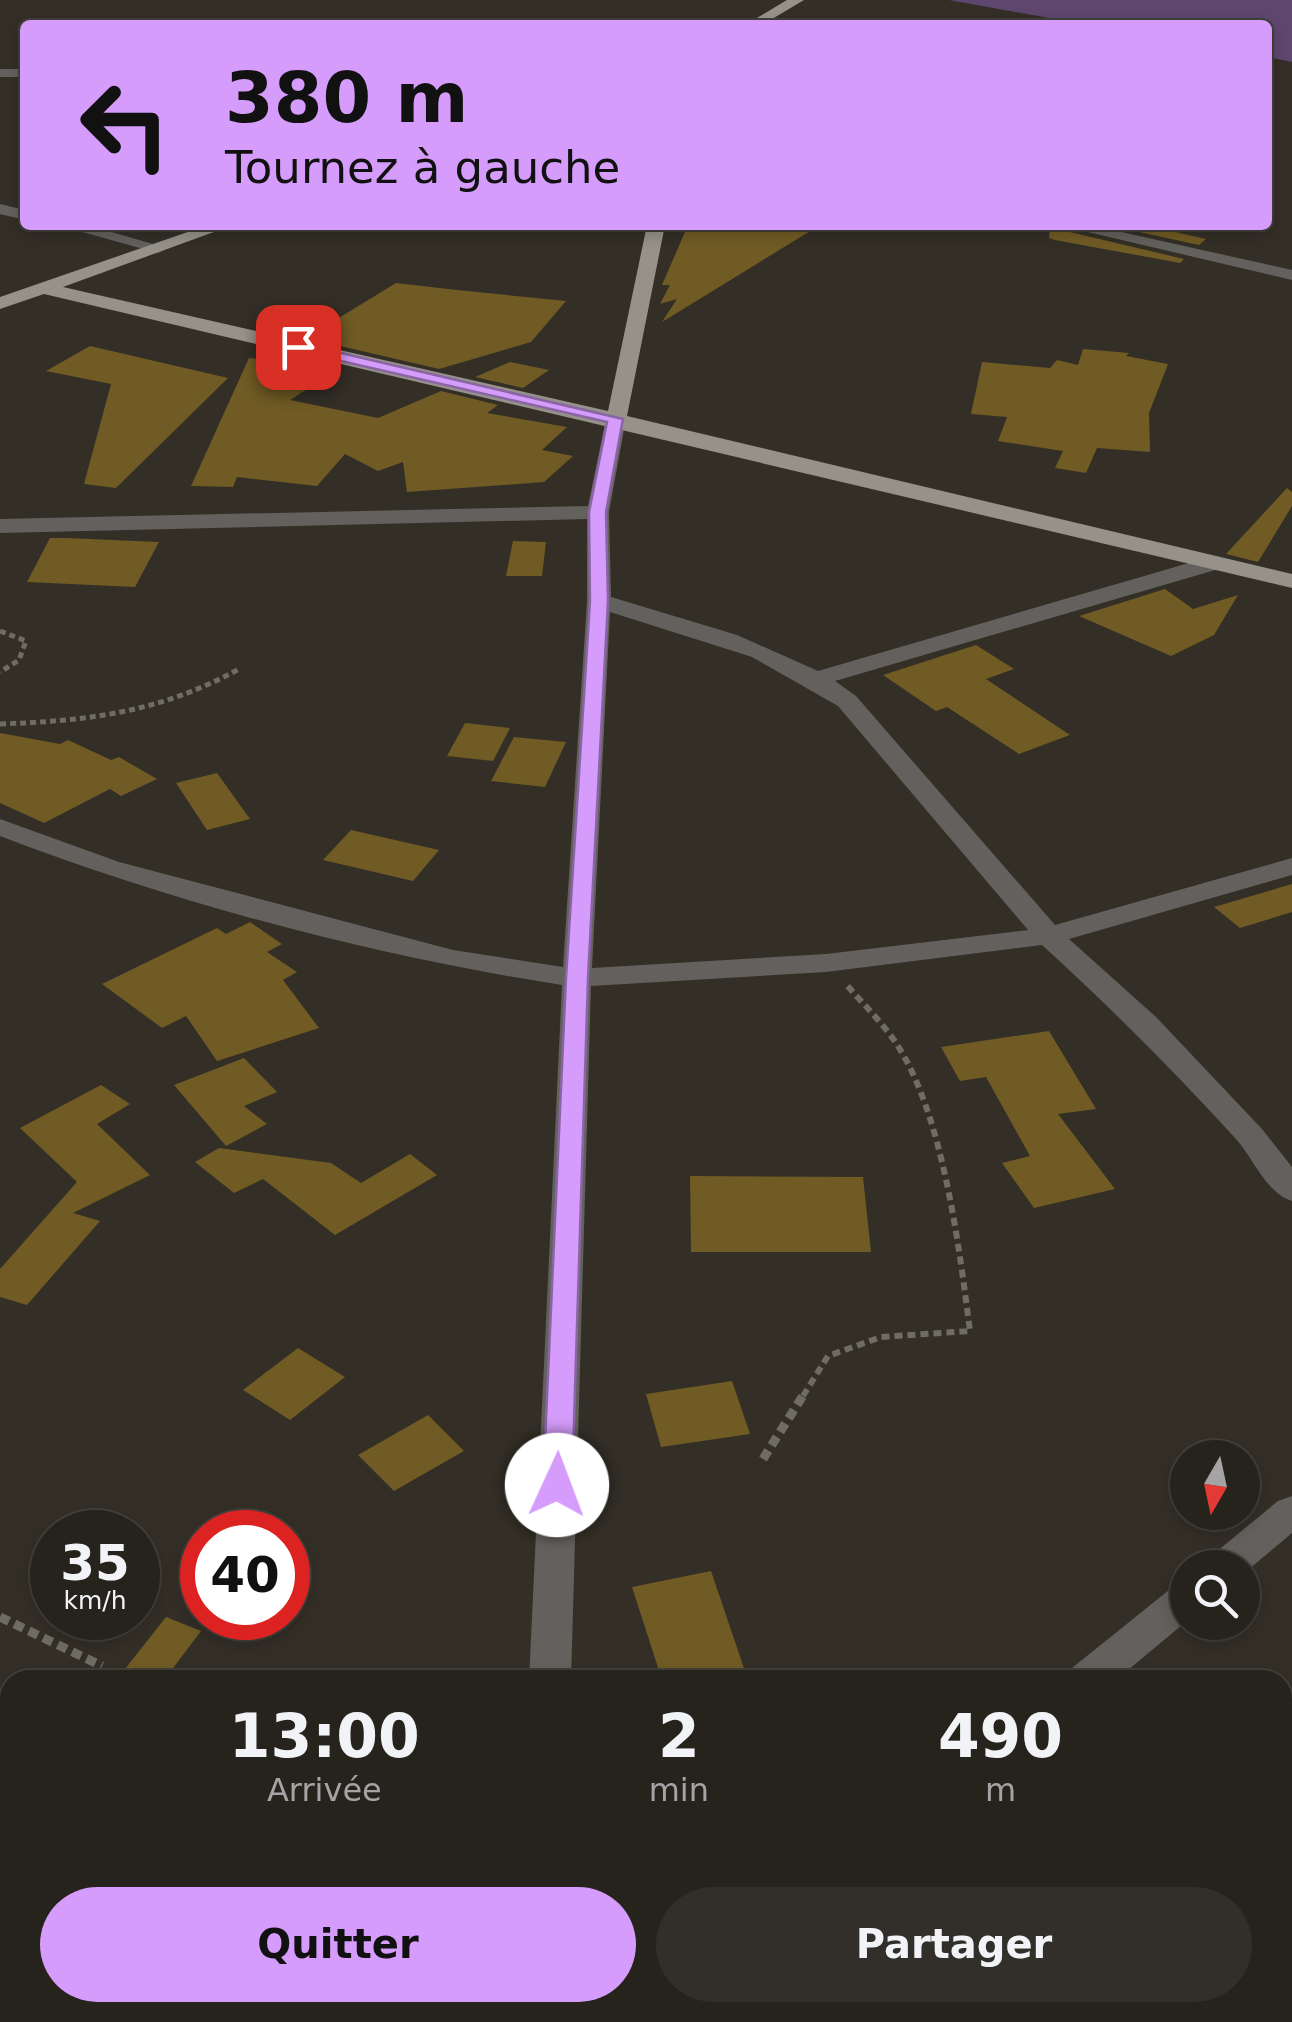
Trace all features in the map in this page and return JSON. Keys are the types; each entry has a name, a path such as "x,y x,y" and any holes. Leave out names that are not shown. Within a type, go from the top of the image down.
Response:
{"main road":[{"path":"761,20 797,0"},
{"path":"0,304 210,230"},
{"path":"616,419 655,230"},
{"path":"42,288 616,419 1292,581"}],"street":[{"path":"86,230 158,248"},
{"path":"1090,230 1292,275"},
{"path":"550,1670 577,978 599,601 598,512 616,419"},
{"path":"0,526 598,512"},
{"path":"818,678 1214,563"},
{"path":"599,601 769,656 818,678 847,702 1049,936 1144,1024 1251,1136 1292,1190"},
{"path":"0,826 109,868 452,959 577,978 826,963 1049,936 1292,866"},
{"path":"1246,1550 1292,1512"},
{"path":"1099,1670 1170,1612"}],"path":[{"path":"0,632 26,641 19,660 0,672"},
{"path":"0,724 124,718 172,702 239,668"},
{"path":"763,1459 828,1356 881,1337 970,1330 958,1241 924,1101 896,1043 826,963"},
{"path":"0,1617 102,1666"}],"shaded area":[{"path":"949,0 1292,0 1292,62 1272,58 1272,20 1060,20"}],"building":[{"path":"686,230 812,230 662,322 677,299 660,304 670,285 662,285"},
{"path":"1050,230 1061,230 1184,259 1180,263 1049,238"},
{"path":"1130,230 1166,230 1206,239 1199,245"},
{"path":"396,283 566,301 531,342 439,369 306,338"},
{"path":"90,346 228,378 116,488 84,484 111,384 46,371"},
{"path":"1083,349 1129,353 1126,356 1168,364 1149,413 1150,452 1097,448 1086,473 1055,468 1063,451 998,441 1007,417 971,414 982,362 1050,368 1057,360 1078,365"},
{"path":"272,352 340,368 290,400 378,418 441,391 498,405 487,413 567,427 542,450 573,456 544,482 407,492 403,462 378,471 345,454 317,486 237,477 233,487 191,486 249,358 258,359"},
{"path":"510,362 549,370 523,388 475,377"},
{"path":"1287,488 1292,492 1292,506 1258,562 1226,554"},
{"path":"50,538 159,542 135,587 27,582"},
{"path":"513,541 546,542 542,576 506,576"},
{"path":"1165,589 1193,609 1238,595 1214,635 1171,656 1079,616"},
{"path":"976,645 1014,669 986,679 1070,735 1019,754 947,707 936,711 883,675"},
{"path":"465,723 510,728 493,761 447,756"},
{"path":"0,733 60,744 68,740 111,760 119,757 157,779 121,796 110,789 44,823 0,803"},
{"path":"514,737 566,742 545,787 491,781"},
{"path":"217,773 250,819 207,830 176,783"},
{"path":"351,830 439,850 413,881 323,860"},
{"path":"1292,884 1292,912 1240,928 1214,907"},
{"path":"250,922 282,944 267,952 297,972 283,980 319,1028 217,1061 186,1016 162,1028 102,984 217,928 226,934"},
{"path":"1049,1031 1096,1109 1058,1114 1115,1189 1034,1208 1002,1163 1030,1156 986,1077 960,1081 941,1047"},
{"path":"244,1058 277,1092 244,1106 267,1124 226,1146 174,1085"},
{"path":"101,1085 130,1104 97,1124 150,1175 73,1213 100,1221 27,1305 0,1297 0,1269 77,1182 20,1128"},
{"path":"219,1148 331,1163 361,1183 410,1154 437,1175 335,1235 263,1179 234,1193 195,1162"},
{"path":"690,1176 863,1177 871,1252 691,1252"},
{"path":"298,1348 345,1377 290,1420 243,1390"},
{"path":"732,1381 750,1434 661,1447 646,1394"},
{"path":"428,1415 464,1451 394,1491 358,1455"},
{"path":"711,1571 745,1670 659,1670 632,1587"},
{"path":"166,1617 180,1623 180,1640 194,1640 172,1670 127,1670 148,1640 160,1640 160,1625"}],"route":[{"path":"298,347 616,419 598,512 599,601 577,978 557,1485"}]}
